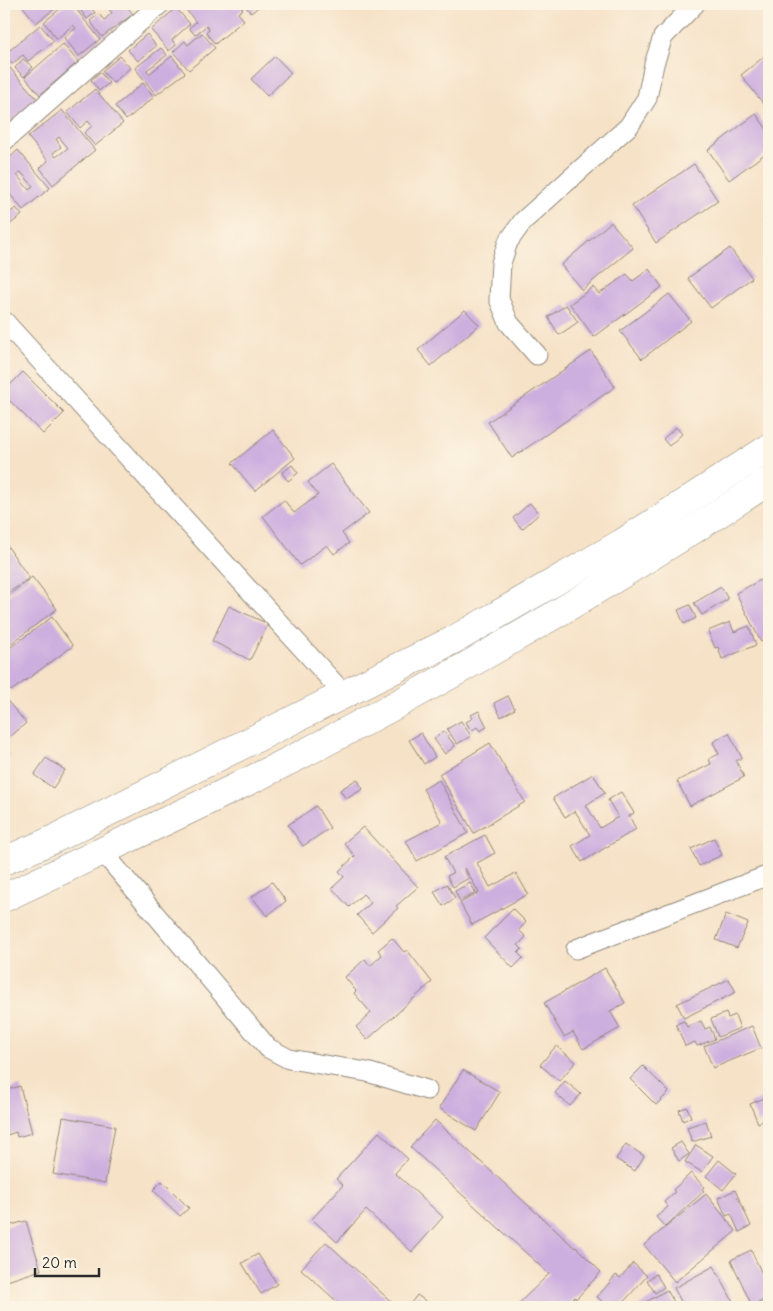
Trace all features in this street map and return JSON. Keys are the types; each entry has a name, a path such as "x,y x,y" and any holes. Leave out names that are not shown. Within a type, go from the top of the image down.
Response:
{"main road":[{"path":"4,861 50,841 457,638 622,543 769,448"},
{"path":"4,898 261,775 435,683 701,526 769,481"}],"street":[{"path":"4,141 160,4"},
{"path":"538,355 509,324 499,299 501,263 508,242 523,221 630,126 647,98 654,64 663,37 695,4"},
{"path":"4,321 344,694"},
{"path":"102,851 268,1048 289,1059 367,1072 427,1090"},
{"path":"576,949 769,875"}],"building":[{"path":"21,4 61,4 36,23"},
{"path":"66,4 72,4 100,39 79,56 64,38 76,28 73,25 57,39 44,22"},
{"path":"76,4 93,4 90,6 95,13 87,19"},
{"path":"105,4 125,4 133,14 102,37 90,21 99,14 104,20 112,13"},
{"path":"185,4 239,4 243,9 238,13 244,20 215,44 206,33 209,30 206,26 195,35 189,28 196,22 183,6"},
{"path":"244,4 262,4 251,13"},
{"path":"176,8 190,24 172,40 176,45 169,51 151,30"},
{"path":"40,25 54,41 28,61 23,55 12,64 4,55"},
{"path":"202,33 215,48 189,70 173,52 185,41 188,45"},
{"path":"147,34 156,46 138,61 128,50"},
{"path":"63,44 78,62 40,95 25,77"},
{"path":"161,48 167,55 147,70 149,74 172,56 185,73 156,95 135,68"},
{"path":"766,55 769,59 769,111 741,75"},
{"path":"120,56 130,68 113,83 102,71"},
{"path":"275,56 291,73 267,96 251,79"},
{"path":"23,59 33,67 24,77 15,68"},
{"path":"4,61 37,99 5,127 4,94 9,90 4,86"},
{"path":"100,72 109,83 99,91 91,80"},
{"path":"143,83 154,97 126,120 115,106"},
{"path":"95,89 123,123 95,146 84,133 92,126 88,121 80,128 67,112"},
{"path":"62,110 95,150 53,185 40,168 48,161 28,137","holes":["59,137 68,148 56,157 53,153 61,147 56,139"]},
{"path":"756,114 769,132 769,151 729,180 708,150"},
{"path":"18,150 50,188 23,210 4,187 4,163","holes":["21,172 33,186 29,190 17,175"]},
{"path":"694,164 718,201 656,243 632,206"},
{"path":"16,208 22,215 4,229 5,209 9,213"},
{"path":"769,217 769,229 764,221"},
{"path":"611,222 633,248 582,290 561,265"},
{"path":"730,248 752,278 711,308 688,278"},
{"path":"649,269 662,287 594,337 570,304 593,287 599,294 627,274 633,281"},
{"path":"669,294 691,321 642,359 620,331"},
{"path":"566,305 578,322 559,335 548,317"},
{"path":"465,310 479,325 431,366 418,350"},
{"path":"591,351 615,387 512,458 488,422"},
{"path":"23,372 64,413 43,434 4,395 4,391"},
{"path":"676,427 682,434 669,446 663,439"},
{"path":"273,430 295,458 255,491 232,463"},
{"path":"331,464 369,513 342,533 349,543 334,554 327,545 300,565 263,516 284,500 294,513 318,495 308,482"},
{"path":"292,465 298,473 288,481 282,473"},
{"path":"530,503 539,514 522,529 513,518"},
{"path":"4,541 29,578 4,596"},
{"path":"32,577 57,609 4,649 4,599"},
{"path":"766,577 767,579 769,578 769,637 761,642 736,593"},
{"path":"721,587 728,599 702,615 694,603"},
{"path":"690,605 696,618 684,624 678,610"},
{"path":"229,606 268,624 250,660 212,641"},
{"path":"52,617 73,646 11,691 4,680 4,652"},
{"path":"730,622 734,632 749,626 756,645 722,659 718,647 715,648 708,631"},
{"path":"508,696 515,709 501,717 494,703"},
{"path":"4,697 26,723 9,738 4,732"},
{"path":"479,711 487,727 480,731 477,727 471,731 466,722 473,718 471,715"},
{"path":"461,721 471,736 457,744 447,729"},
{"path":"444,731 455,746 445,754 434,739"},
{"path":"421,733 435,757 424,764 409,740"},
{"path":"729,733 742,758 736,761 744,777 690,806 677,781 711,764 709,759 719,754 713,742"},
{"path":"490,743 525,802 474,833 439,774"},
{"path":"4,746 9,756 4,758"},
{"path":"46,758 65,770 53,788 34,775"},
{"path":"593,774 605,793 586,805 600,828 618,817 608,800 621,792 634,813 629,816 636,829 582,862 572,846 590,835 575,811 565,817 553,798"},
{"path":"357,779 363,789 346,799 340,790"},
{"path":"439,780 468,833 417,861 406,841 442,822 423,789"},
{"path":"316,806 330,828 303,846 288,825"},
{"path":"363,827 418,887 396,906 398,908 372,932 357,915 371,903 363,894 349,907 332,888 344,877 339,871 355,856 344,843"},
{"path":"485,835 495,853 477,863 490,887 516,873 528,894 472,925 460,903 479,893 465,868 469,878 453,887 447,876 453,873 444,857"},
{"path":"714,838 722,855 699,866 691,849"},
{"path":"272,882 286,901 267,916 252,897"},
{"path":"470,883 476,893 460,901 455,891"},
{"path":"447,884 455,898 443,906 434,892"},
{"path":"513,909 526,922 519,930 526,937 518,945 522,949 518,953 523,958 513,968 484,938"},
{"path":"726,914 748,923 737,948 716,940"},
{"path":"392,938 404,952 407,950 432,982 367,1040 356,1027 371,1013 354,993 356,991 345,977 365,959 370,966 382,955 378,950"},
{"path":"605,968 625,1003 610,1011 620,1028 583,1049 573,1032 564,1037 544,1003"},
{"path":"729,979 736,992 684,1018 677,1004"},
{"path":"726,1013 728,1018 735,1015 740,1028 718,1037 711,1019"},
{"path":"684,1021 687,1027 701,1021 705,1029 710,1027 715,1039 697,1046 695,1042 685,1046 676,1024"},
{"path":"752,1026 761,1048 713,1068 704,1046"},
{"path":"556,1046 576,1062 559,1081 540,1065"},
{"path":"643,1066 669,1092 656,1105 630,1079"},
{"path":"463,1070 500,1092 476,1131 439,1108"},
{"path":"565,1081 581,1094 570,1106 555,1093"},
{"path":"20,1086 32,1133 17,1137 16,1132 4,1136 4,1091"},
{"path":"769,1096 769,1118 758,1123 750,1104"},
{"path":"687,1107 691,1117 683,1121 679,1110"},
{"path":"63,1117 115,1126 105,1183 53,1174"},
{"path":"435,1120 576,1247 601,1272 576,1299 575,1297 565,1307 515,1307 549,1274 410,1147"},
{"path":"706,1121 711,1136 692,1142 687,1127"},
{"path":"379,1132 408,1159 395,1173 443,1217 412,1252 366,1210 337,1242 312,1219 343,1185 336,1179"},
{"path":"681,1142 689,1154 679,1161 671,1148"},
{"path":"626,1144 644,1156 635,1171 616,1159"},
{"path":"696,1145 713,1156 702,1172 685,1162"},
{"path":"719,1160 736,1174 723,1190 706,1176"},
{"path":"691,1173 704,1187 702,1189 704,1191 665,1227 656,1217 668,1207 664,1202 675,1192 673,1190"},
{"path":"162,1181 189,1208 180,1216 153,1190"},
{"path":"735,1190 751,1226 739,1232 731,1214 726,1216 718,1198"},
{"path":"706,1194 736,1231 675,1282 644,1245"},
{"path":"26,1221 41,1270 4,1282 4,1227"},
{"path":"326,1242 397,1307 343,1307 301,1269"},
{"path":"751,1250 769,1289 769,1298 752,1306 731,1260"},
{"path":"258,1254 277,1284 261,1294 242,1263"},
{"path":"633,1263 647,1276 619,1307 609,1307 597,1297 616,1275 620,1278"},
{"path":"714,1266 736,1307 684,1307 674,1288"},
{"path":"656,1274 664,1287 655,1293 647,1280"},
{"path":"667,1290 677,1307 637,1307"},
{"path":"417,1295 430,1304 428,1307 408,1307"}]}
